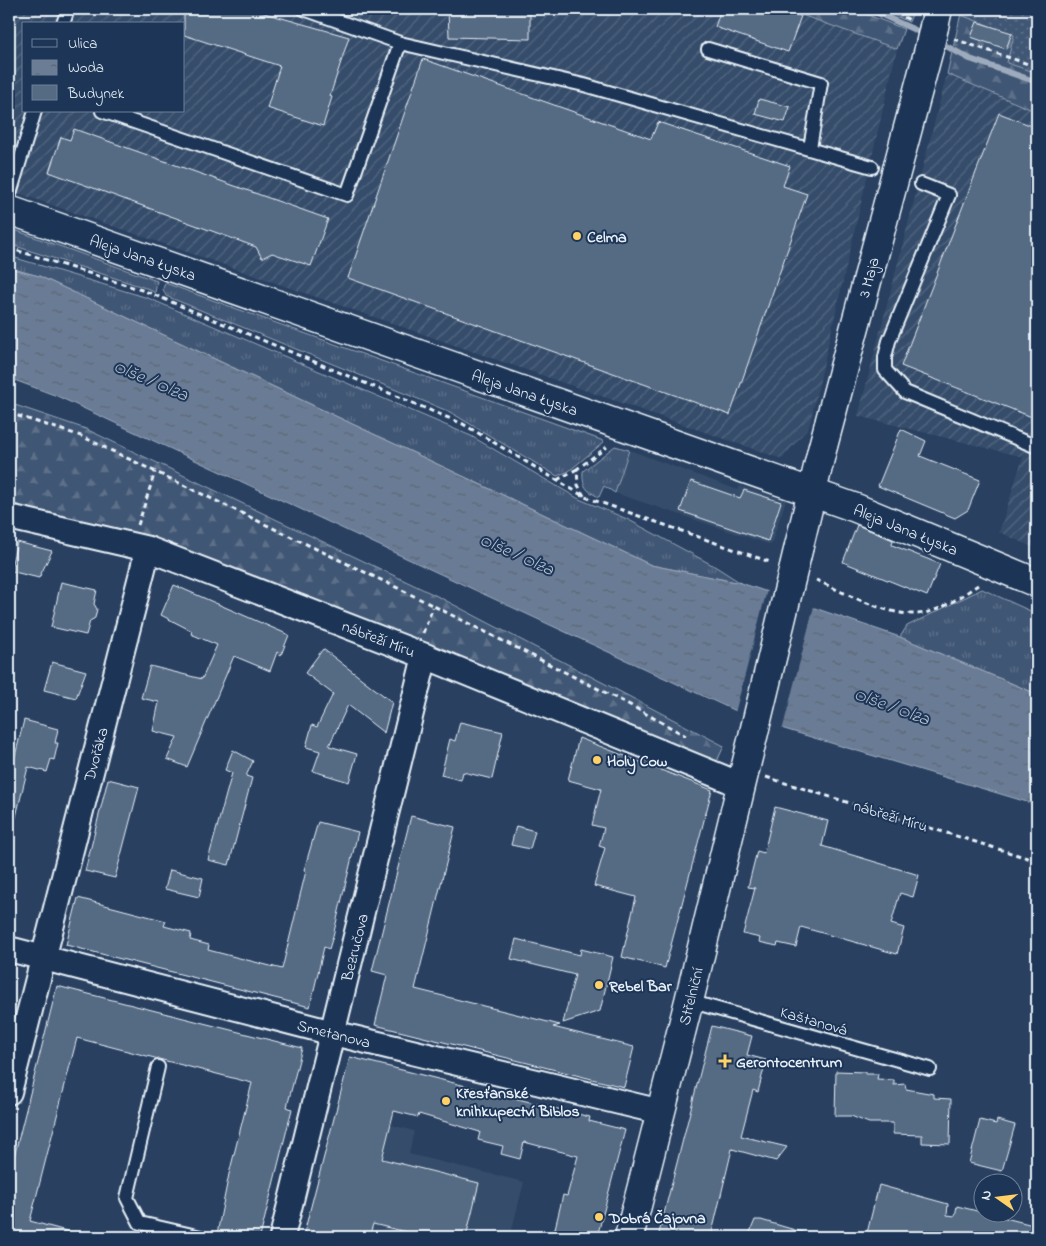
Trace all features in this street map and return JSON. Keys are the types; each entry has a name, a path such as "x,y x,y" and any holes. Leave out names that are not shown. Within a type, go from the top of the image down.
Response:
{"street":[{"name":"3 Maja","path":"799,546 811,492 939,31"},
{"name":"Aleja Jana Łyska","path":"9,210 856,508 1037,583"},
{"name":"nábřeží Míru","path":"9,517 140,547 425,656 745,770"},
{"name":"Střelniční","path":"629,1237 689,1001 799,546"},
{"name":"Dvořáka","path":"9,1092 140,547"},
{"name":"Bezručova","path":"282,1237 425,656"},
{"name":"Smetanova","path":"9,949 333,1033 661,1112"}],"lane":[{"path":"64,22 68,9"},
{"path":"304,9 400,43 584,85 872,167"},
{"path":"105,112 347,195 400,43"},
{"path":"708,49 821,83 810,148"},
{"path":"9,197 35,112"},
{"path":"921,184 949,195 889,341 885,357 885,370 905,392 1037,447"},
{"name":"Kaštanová","path":"689,1001 930,1069"},
{"path":"158,1067 127,1198 140,1223 201,1237"}],"path":[{"path":"939,31 1037,67"},
{"path":"9,248 56,261 163,299 463,424 585,497 779,566"},
{"path":"161,294 163,299"},
{"path":"9,413 81,436 404,591 630,705 690,739"},
{"path":"556,480 576,469 607,446 611,438"},
{"path":"576,469 578,485 585,497"},
{"path":"140,547 155,472"},
{"path":"807,577 890,611 916,614 936,609 981,583"},
{"name":"nábřeží Míru","path":"745,770 1037,861"}],"shaded area":[{"path":"9,9 785,9 897,49 809,427 782,459 9,190"},
{"path":"947,74 1037,112 1037,549 999,532 1023,457 858,416"},
{"path":"629,450 738,490 740,486 786,500 771,545 615,493"},
{"path":"335,1110 414,1131 409,1154 524,1182 510,1237 303,1237"}],"green space":[{"path":"785,9 853,9 904,29 897,49"},
{"path":"879,9 914,9 909,22"},
{"path":"962,9 1037,9 1037,112 947,74"},
{"path":"962,9 1037,9 1037,73 1007,63 1014,35 961,15"},
{"path":"9,228 157,281 155,293 149,289 9,244"},
{"path":"9,256 148,298 471,436 579,499 627,519 716,567 741,583 651,565 39,276 9,268"},
{"path":"165,283 604,442 569,471 557,476 450,412 166,296 163,289"},
{"path":"9,403 86,429 439,597 724,746 714,768 154,540 9,505"},
{"path":"615,446 629,450 615,493 604,486 599,497 591,493 584,484 583,471"},
{"path":"982,589 1037,614 1037,694 900,637 907,626"}],"water":[{"name":"Olše / Olza","path":"9,268 39,276 651,565 741,583 900,637 1037,694 1037,805 781,728 729,708 57,396 9,378"}],"pier":[{"path":"767,590 814,606 782,731 735,713"}],"building":[{"path":"184,9 250,9 349,37 330,96 332,97 323,126 267,108 280,66 185,35"},
{"path":"448,9 530,9 530,39 449,37"},
{"path":"721,9 782,9 801,16 788,52 715,27"},
{"path":"977,22 1012,33 1006,49 971,37"},
{"name":"Celma","path":"423,59 651,139 658,122 790,166 783,186 807,194 730,415 348,278"},
{"path":"759,99 790,107 785,122 755,114"},
{"path":"999,113 1037,128 1037,419 901,366"},
{"path":"74,129 328,219 311,266 272,253 262,258 256,247 49,172 61,137 70,140"},
{"path":"901,429 926,441 920,456 980,480 968,510 955,518 878,486"},
{"path":"691,481 740,498 744,490 781,502 768,541 680,511"},
{"path":"857,525 893,540 892,545 940,564 927,596 843,562"},
{"path":"17,542 52,551 39,578 10,571"},
{"path":"61,582 97,590 94,604 97,609 95,618 90,621 86,635 51,627"},
{"path":"174,585 289,635 281,655 277,652 270,671 234,656 187,767 167,759 177,737 153,731 159,702 141,698 150,666 202,679 217,645 191,634 192,631 161,615"},
{"path":"323,649 392,702 384,733 348,705 329,746 357,754 349,782 313,771 320,751 306,747 312,725 317,727 333,694 305,673"},
{"path":"52,662 86,671 76,698 44,690"},
{"path":"24,720 58,729 55,743 58,743 54,760 51,759 47,772 28,767 15,821 9,820 9,780"},
{"path":"460,722 503,732 492,779 463,772 461,780 441,775 450,739 455,741"},
{"path":"579,738 712,790 665,968 622,957 636,897 594,886 605,848 599,846 604,828 592,825 601,789 568,780"},
{"path":"233,750 253,761 246,776 252,778 229,865 208,860 232,773 225,770"},
{"path":"108,779 139,787 115,878 85,871"},
{"path":"775,807 828,821 822,846 919,875 913,897 900,893 891,924 904,928 897,954 801,927 796,947 778,943 777,946 759,942 760,938 743,934 755,888 748,887 757,851 764,853"},
{"path":"411,816 455,827 415,989 560,1025 553,1027 634,1047 624,1087 375,1025 387,975 372,971"},
{"path":"318,822 358,832 333,936 329,949 324,947 310,1007 66,945 78,898 166,921 164,926 191,933 190,940 209,945 208,950 282,969 306,871 304,870"},
{"path":"516,826 535,831 530,849 511,845"},
{"path":"170,870 203,878 199,897 165,889"},
{"path":"516,939 580,955 581,949 613,957 600,1011 563,1023 575,975 511,959"},
{"path":"57,986 302,1048 287,1107 292,1109 260,1237 229,1237 217,1234 229,1174 252,1083 77,1038 30,1221 70,1232 69,1237 9,1237 9,1177"},
{"path":"712,1026 752,1036 747,1055 766,1060 758,1092 753,1090 741,1136 787,1147 776,1161 732,1149 711,1237 658,1237"},
{"path":"350,1057 590,1117 589,1121 625,1130 597,1237 553,1237 563,1195 567,1196 578,1156 524,1142 520,1159 501,1154 503,1146 478,1140 480,1132 419,1114 418,1117 394,1111 382,1159 479,1183 466,1237 427,1237 373,1224 369,1237 303,1237"},
{"path":"836,1071 878,1074 877,1079 894,1080 894,1085 905,1084 906,1089 934,1094 934,1098 951,1099 950,1144 922,1143 922,1135 893,1134 893,1123 869,1123 851,1116 835,1116"},
{"path":"980,1120 996,1124 997,1120 1015,1125 1002,1171 969,1163"},
{"path":"879,1185 948,1204 947,1215 955,1216 957,1206 974,1210 974,1224 1024,1223 1037,1226 1037,1237 866,1237"},
{"path":"755,1220 761,1220 805,1233 805,1237 748,1237"}],"waterway":[{"path":"869,9 926,35"},
{"path":"937,41 970,59 1037,82"}],"place":[{"name":"Celma","path":"577,236"},
{"name":"Holy Cow","path":"597,760"},
{"name":"Rebel Bar","path":"599,985"},
{"name":"Gerontocentrum","path":"725,1061"},
{"name":"Křesťanské knihkupectví Biblos","path":"446,1101"},
{"name":"Dobrá Čajovna","path":"599,1217"}]}
